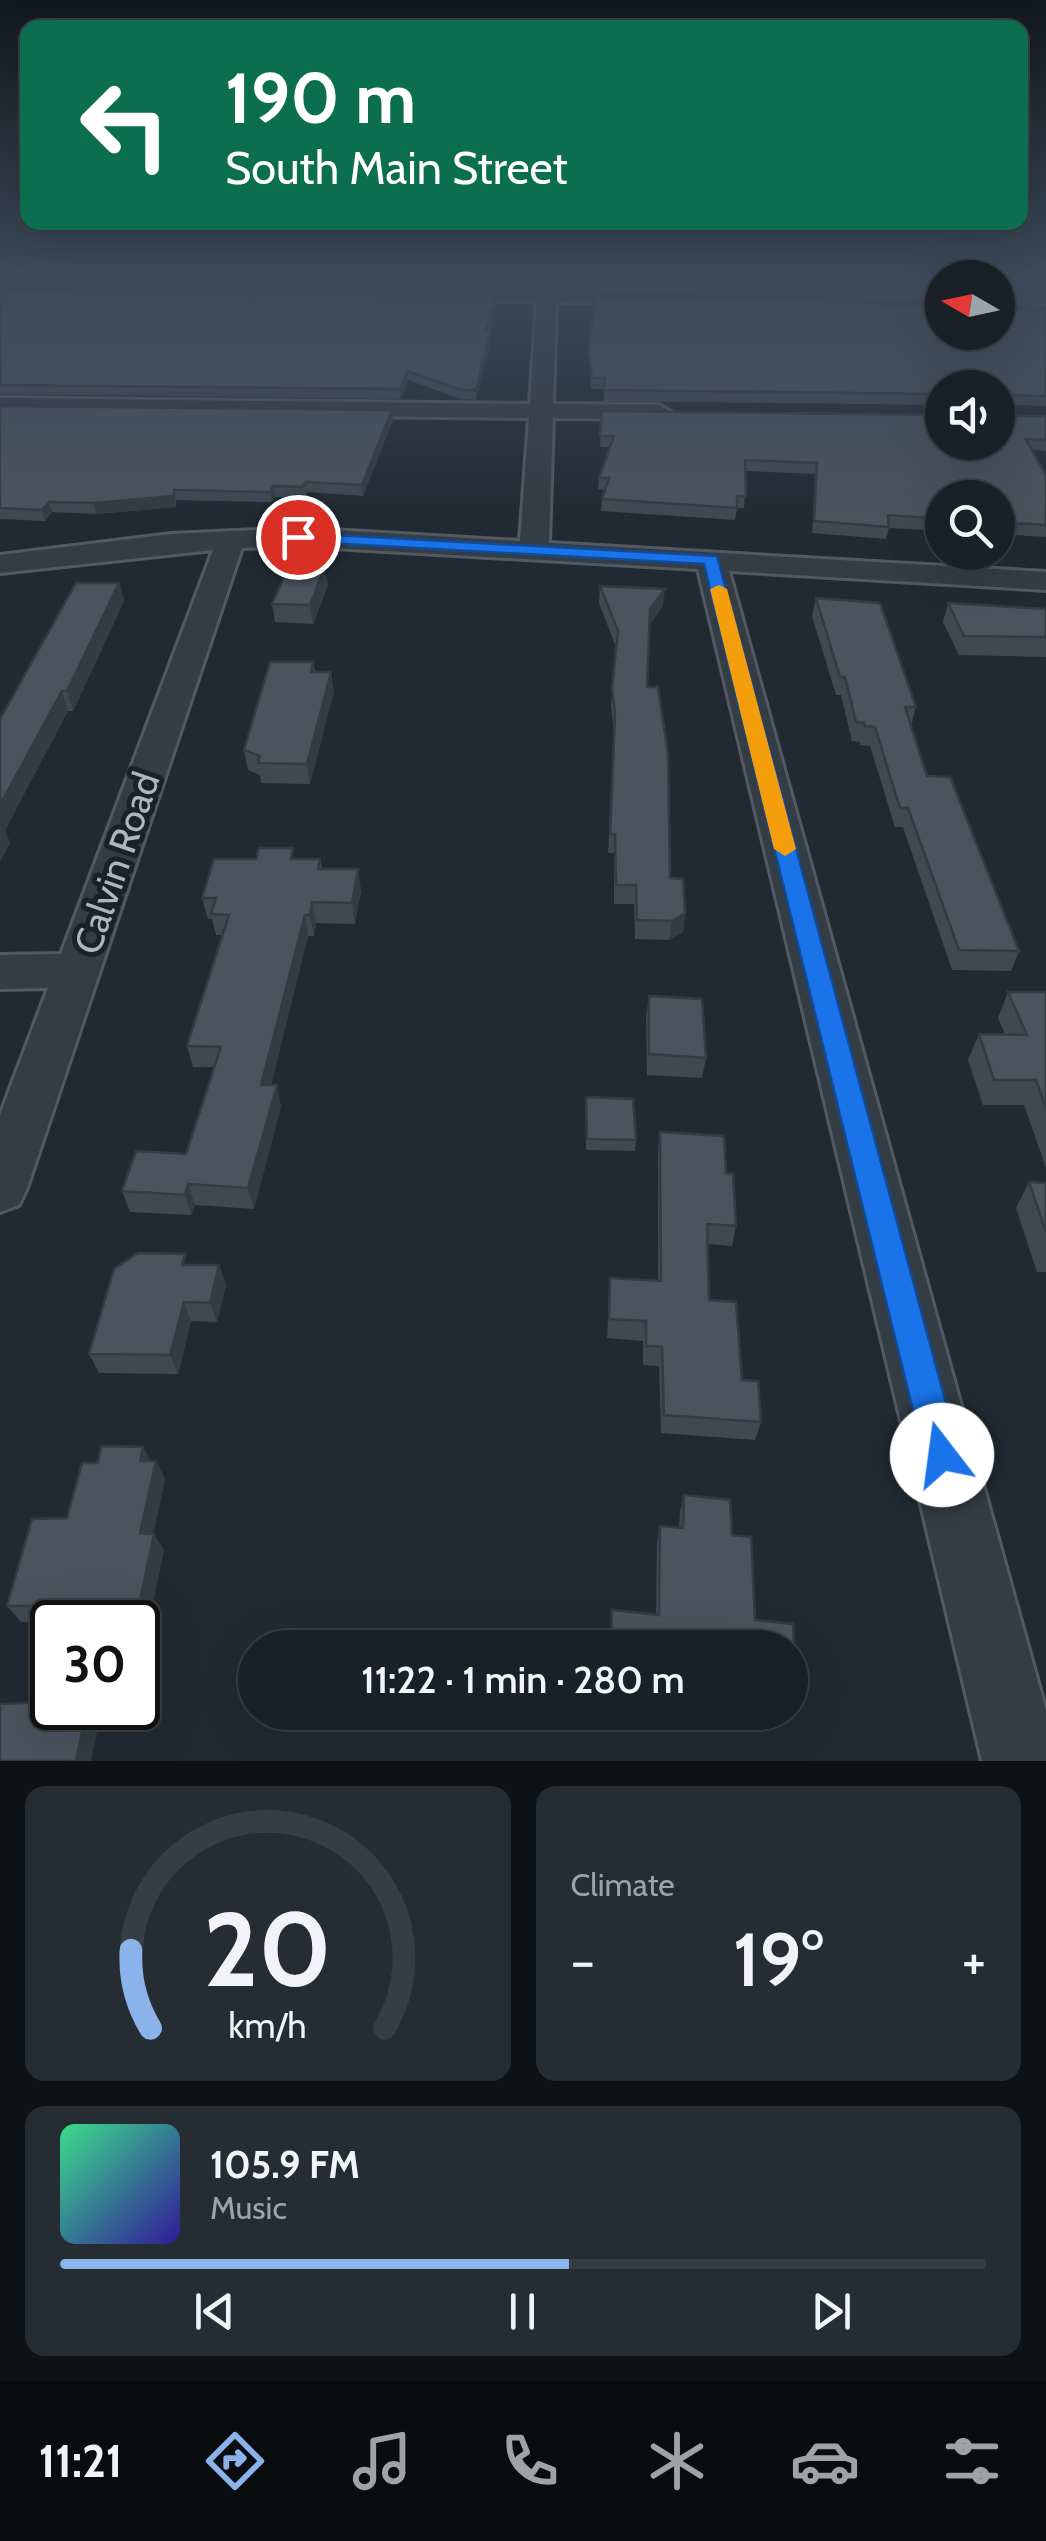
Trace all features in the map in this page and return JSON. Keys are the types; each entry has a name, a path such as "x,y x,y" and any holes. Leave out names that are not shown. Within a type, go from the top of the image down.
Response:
{"street":[{"path":"534,548 543,355"},
{"path":"0,405 693,412"},
{"path":"0,564 232,538 354,538 1046,581"},
{"name":"Calvin Road","path":"0,1188 232,538"},
{"path":"711,560 1021,1761"},
{"path":"0,972 79,970"}],"building":[{"path":"0,355 485,355 476,390 461,390 408,371 400,389 0,385"},
{"path":"588,355 1046,355 1046,396 1015,395 1015,370 925,370 925,394 604,390 605,378 592,378"},
{"path":"0,406 392,410 362,485 306,482 303,487 273,486 270,492 174,490 174,496 93,503 49,502 42,510 0,508"},
{"path":"602,411 925,415 925,460 1015,460 1015,416 1046,416 1046,440 1026,439 1046,476 1046,525 1015,523 1015,480 925,480 925,518 888,515 889,527 814,521 817,463 745,460 746,496 737,496 737,508 602,499 609,478 599,478 614,436 600,436"},
{"path":"325,567 310,605 272,604 288,568"},
{"path":"76,583 119,583 67,691 62,691 0,805 0,719"},
{"path":"600,586 665,589 650,609 647,687 658,687 668,754 670,878 683,879 685,913 672,921 637,920 636,885 616,885 615,834 610,834 615,713 612,687 618,631"},
{"path":"816,598 880,603 916,707 905,707 927,776 950,777 1019,951 959,950 908,808 900,808 875,727 856,722 845,677 840,677"},
{"path":"948,603 1046,609 1046,637 964,636"},
{"path":"270,662 313,662 311,672 331,672 307,764 258,763 260,756 244,750"},
{"path":"259,848 293,848 291,859 320,859 318,869 358,869 352,903 312,902 310,915 305,915 261,1085 277,1085 248,1188 188,1184 185,1195 122,1191 136,1151 186,1154 221,1047 187,1046 229,915 211,914 216,898 202,898 214,859 256,859"},
{"path":"1008,992 1046,992 1046,1108 1036,1080 994,1080 979,1034 1027,1035"},
{"path":"649,996 702,999 706,1058 649,1054"},
{"path":"586,1097 633,1099 636,1140 587,1139"},
{"path":"660,1132 724,1136 726,1173 733,1174 736,1226 707,1224 709,1300 736,1302 742,1380 758,1381 761,1422 664,1415 662,1347 646,1346 646,1321 609,1319 610,1278 661,1281"},
{"path":"1029,1182 1046,1183 1046,1232"},
{"path":"138,1253 185,1254 182,1265 219,1265 210,1303 184,1302 170,1355 89,1354 114,1269"},
{"path":"101,1446 143,1447 140,1461 156,1461 140,1533 154,1534 140,1600 30,1600 30,1606 7,1606 32,1519 67,1518 82,1463 98,1463"},
{"path":"684,1495 730,1500 732,1535 751,1537 755,1620 793,1624 793,1630 611,1630 612,1610 659,1615 660,1526 683,1528"},
{"path":"30,1703 30,1730 82,1730 76,1761 0,1761 0,1704"}],"slow traffic":[{"path":"719,589 785,849"}],"route":[{"path":"298,537 711,560 942,1455"}]}
